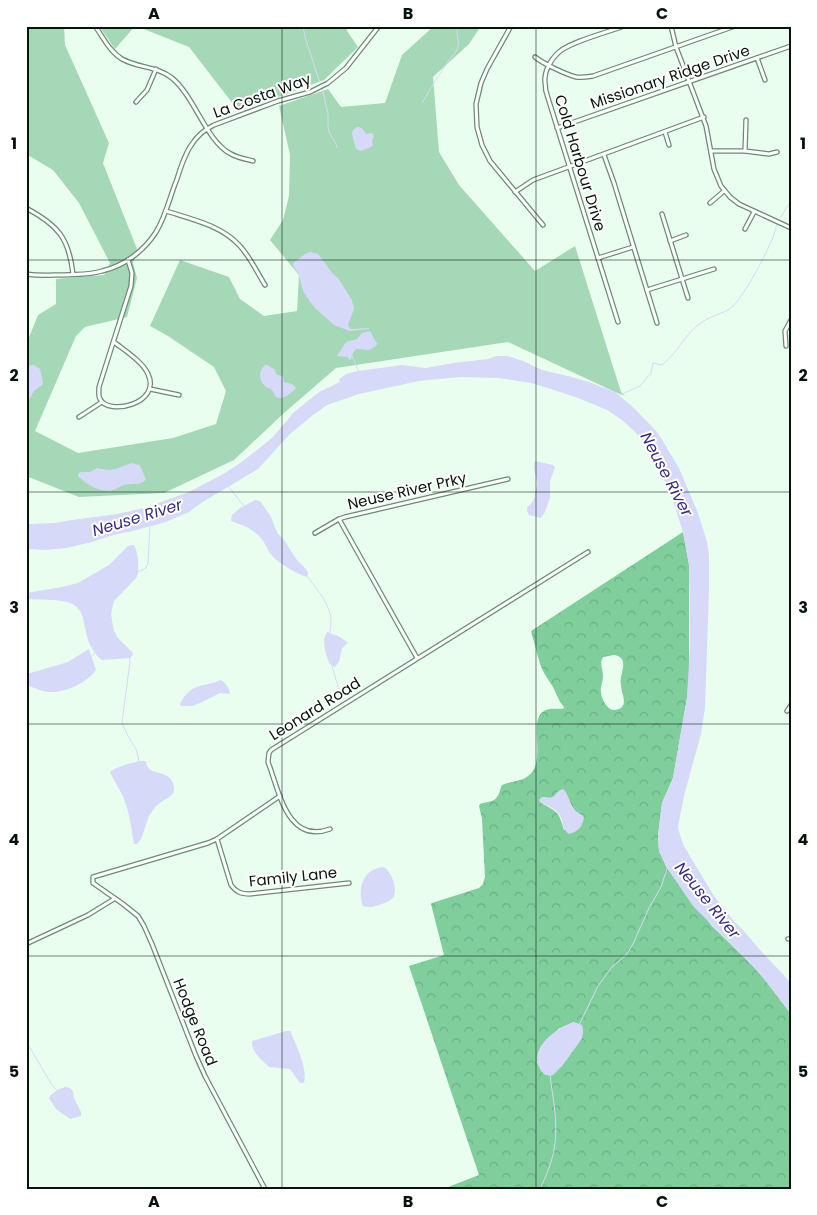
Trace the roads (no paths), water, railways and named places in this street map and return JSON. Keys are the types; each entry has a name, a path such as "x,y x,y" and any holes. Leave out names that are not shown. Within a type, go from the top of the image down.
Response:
{"street":[{"path":"95,26 117,55 128,62 156,70 177,83 218,144 227,152 253,161"},
{"name":"La Costa Way","path":"26,274 102,272 128,260 139,251 158,228 166,211 186,152 193,142 208,128 278,101 310,92 328,83 346,68 379,26"},
{"path":"511,26 483,76 477,98 477,127 484,150 495,168 543,225"},
{"path":"549,65 560,51 572,44 624,26"},
{"path":"671,26 676,47 704,117 716,175 724,191 739,204 791,228"},
{"path":"535,58 544,64 583,78 735,26"},
{"name":"Missionary Ridge Drive","path":"557,128 791,46"},
{"path":"757,58 765,80"},
{"name":"Cold Harbour Drive","path":"549,65 545,75 548,98 618,322"},
{"path":"136,102 147,90 156,70"},
{"path":"515,192 528,182 704,117"},
{"path":"745,151 746,120"},
{"path":"665,132 669,145"},
{"path":"711,151 745,151 769,154 777,152"},
{"path":"604,154 657,323"},
{"path":"710,203 724,191"},
{"path":"26,208 49,222 62,236 70,252 73,274"},
{"path":"166,211 212,226 227,234 245,251 266,285"},
{"path":"745,229 754,212"},
{"path":"662,214 688,298"},
{"path":"670,240 686,235"},
{"path":"598,258 633,247"},
{"path":"114,342 146,370 150,379 150,389 144,398 132,405 112,406 105,404 99,395 99,387 132,281 132,270 128,260"},
{"path":"647,290 714,269"},
{"path":"786,346 785,332 791,320"},
{"path":"150,389 179,395"},
{"path":"79,417 102,402"},
{"name":"Neuse River Prky","path":"315,533 339,519 508,479"},
{"path":"339,519 417,658"},
{"name":"Leonard Road","path":"330,829 321,832 310,832 294,823 280,796 268,762 271,750 588,552"},
{"path":"787,711 791,705"},
{"path":"217,839 280,796"},
{"name":"Hodge Road","path":"217,839 94,877 93,883 138,916 144,926 205,1076 265,1189"},
{"name":"Family Lane","path":"217,839 231,885 238,892 250,894 349,883"},
{"path":"26,944 88,914 114,899"}],"water":[{"path":"357,127 362,128 366,134 373,134 373,146 361,151 356,149 352,134 353,130"},
{"path":"310,252 318,254 338,278 352,300 354,309 349,327 351,329 369,329 350,331 334,325 310,302 303,291 293,263"},
{"path":"370,331 378,344 369,350 356,349 350,360 347,357 337,356 346,342 357,339 362,333"},
{"name":"Neuse River","path":"496,356 508,356 542,370 589,382 615,392 658,433 679,468 698,513 707,542 709,590 705,708 701,734 685,792 678,826 679,832 684,846 714,896 733,920 791,983 791,1014 751,964 693,906 667,868 659,851 658,836 662,803 673,778 687,698 690,644 689,564 683,532 672,498 650,448 622,420 607,410 578,398 531,383 498,378 461,377 419,381 359,394 327,405 290,434 258,469 189,512 166,522 67,548 26,549 26,523 54,523 144,508 189,492 225,473 272,438 294,412 319,392 340,382 339,379 346,374 402,365 426,368 488,359"},
{"path":"31,365 40,369 43,383 26,401 26,368"},
{"path":"265,365 274,369 277,375 283,376 284,382 292,384 296,388 284,397 276,397 272,390 261,381 260,373"},
{"path":"535,461 553,465 555,468 550,481 550,498 541,518 529,515 527,510 534,500 537,486 534,469"},
{"path":"131,463 140,465 146,480 108,491 94,488 78,476 80,472 90,472 97,468 116,469"},
{"path":"255,500 260,501 270,515 278,534 306,569 307,577 277,560 270,553 261,538 251,529 231,521 232,515 240,508"},
{"path":"134,545 137,556 137,577 114,601 111,614 117,637 132,652 133,655 130,658 102,660 98,657 90,645 82,615 74,605 57,600 26,599 26,593 78,583 109,565 128,546"},
{"path":"327,632 340,637 348,643 342,648 339,662 335,667 329,663 325,651 324,639"},
{"path":"89,649 96,670 81,683 69,689 56,692 44,691 26,685 27,674 68,662"},
{"path":"221,680 227,686 230,694 220,693 192,706 181,706 180,704 188,692"},
{"path":"139,761 146,761 147,766 151,770 169,777 174,791 152,811 141,839 137,844 134,844 125,803 110,772"},
{"path":"563,789 575,810 584,817 579,828 569,834 566,832 558,813 539,800 542,797 554,797"},
{"path":"382,867 387,869 392,877 395,888 393,898 379,905 363,906 361,897 362,883 371,871"},
{"path":"574,1022 582,1025 583,1034 580,1040 556,1073 551,1076 545,1075 539,1067 537,1058 539,1050 550,1036"},
{"path":"290,1031 301,1057 305,1077 304,1083 300,1083 290,1069 269,1067 253,1049 252,1041"},
{"path":"66,1087 73,1091 81,1116 70,1119 56,1109 49,1098 56,1091"}],"waterway":[{"path":"303,26 320,83"},
{"path":"422,103 450,58 455,54 458,45 458,26"},
{"path":"322,88 328,114 328,128 337,148"},
{"path":"620,395 640,386 651,373 653,363 662,365 668,360 700,323 728,310 735,304 760,264 772,240 777,224 791,201"},
{"path":"352,356 358,370"},
{"path":"228,486 244,506"},
{"name":"Neuse River","path":"138,572 146,568 148,563 150,527"},
{"path":"307,576 329,610 331,617 329,635"},
{"path":"92,656 96,652"},
{"path":"129,657 130,662 122,723 136,749 139,761"},
{"path":"332,666 341,697"},
{"name":"Neuse River","path":"579,1025 598,986 612,967 626,955 633,944 649,908 661,887 667,869"},
{"path":"26,1041 52,1085 57,1090"},
{"path":"540,1189 554,1152 556,1134 550,1074"}]}
